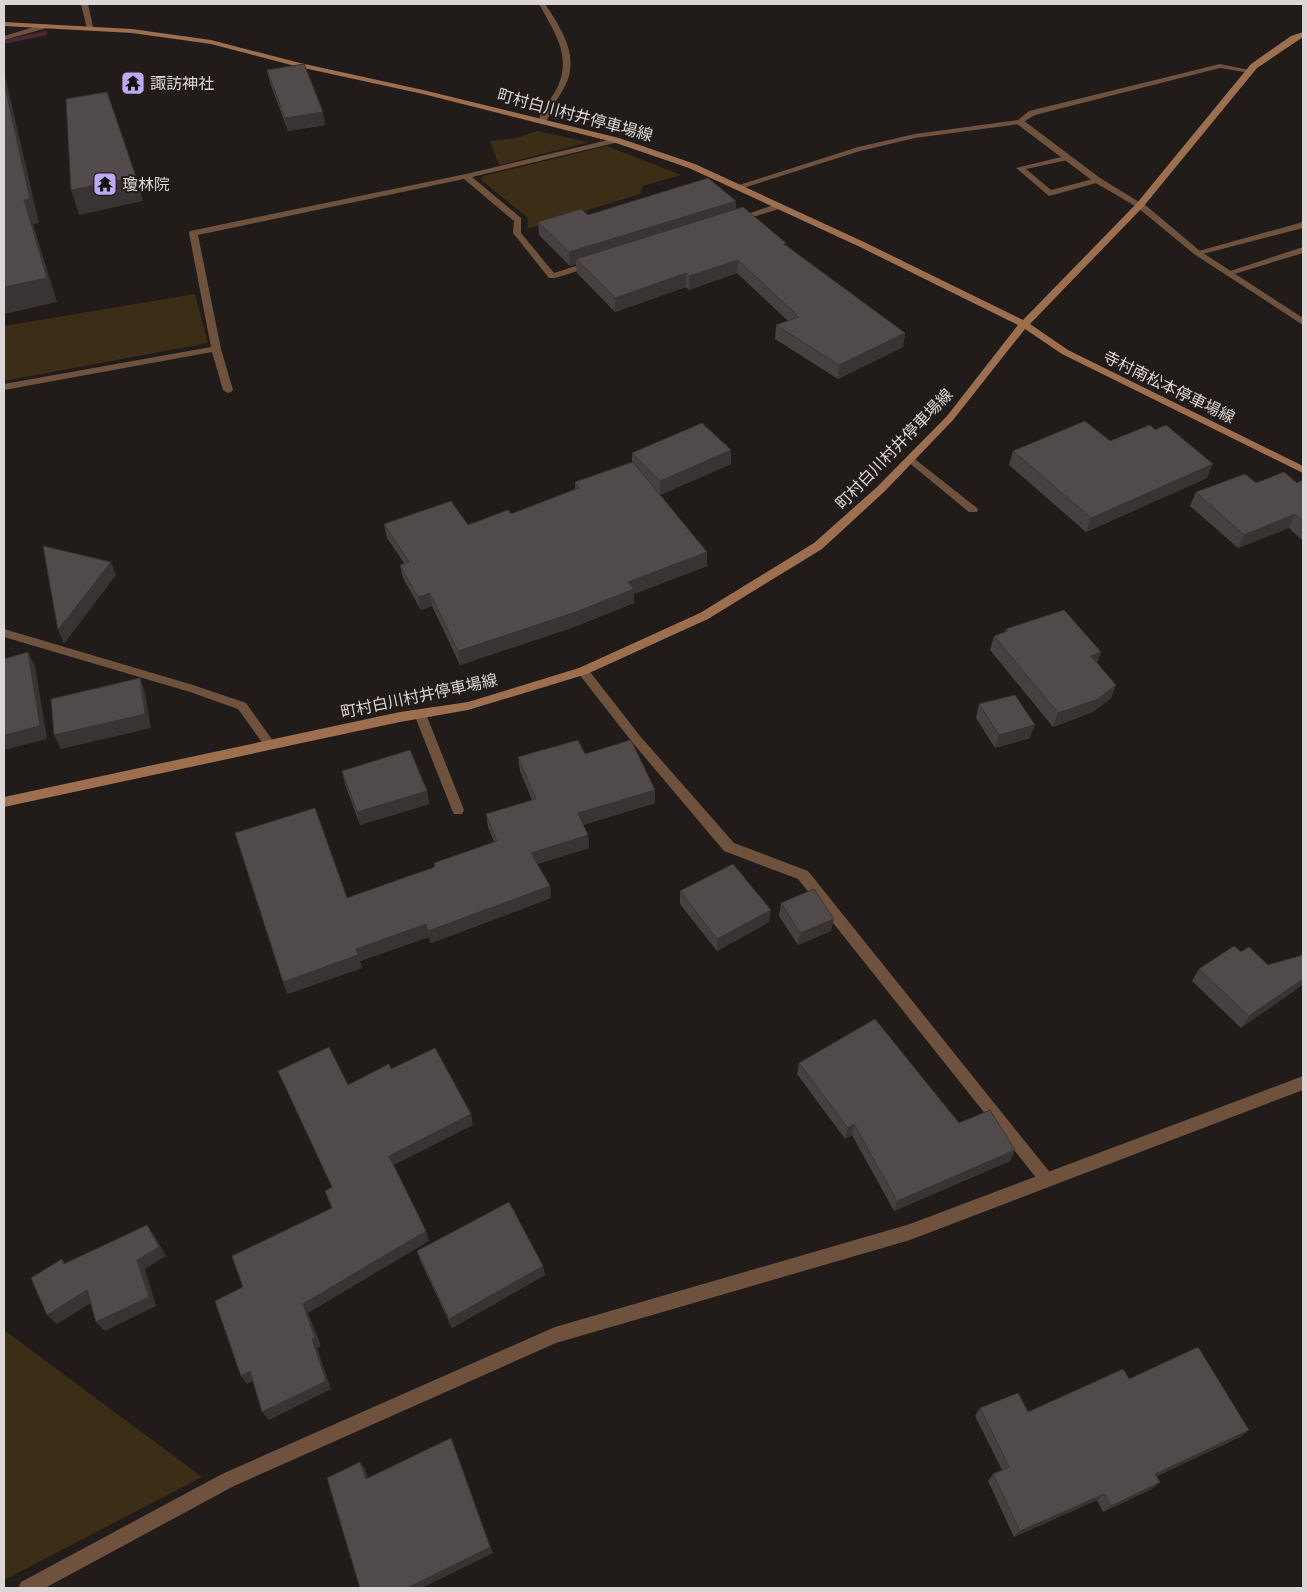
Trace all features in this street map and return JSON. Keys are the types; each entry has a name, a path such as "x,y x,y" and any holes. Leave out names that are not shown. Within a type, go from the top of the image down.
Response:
{"main road":[{"name":"町村白川村井停車場線","path":"4,24 132,31 211,42 299,65 423,92 616,140 692,166 1024,324 950,418 882,489 818,546 704,616 583,671 468,706 270,745 4,802"},
{"path":"1024,324 1140,205 1254,66 1302,35"},
{"name":"寺村南松本停車場線","path":"1024,324 1065,352 1303,470"}],"street":[{"path":"84,4 91,29"},
{"path":"542,4 558,28 564,42 567,66 562,85 545,110 543,122"},
{"path":"4,38 44,26"},
{"path":"737,187 858,149 915,136 1020,122 1032,113 1220,66 1250,71"},
{"path":"1020,122 1065,158 1097,180 1140,205 1158,222 1228,273 1303,322"},
{"path":"228,390 216,349 193,232 466,176 616,140"},
{"path":"1065,158 1020,168 1049,193 1097,180"},
{"path":"466,176 518,220 517,233 552,276 599,262"},
{"path":"729,221 778,206"},
{"path":"1199,252 1303,225"},
{"path":"1228,273 1303,250"},
{"path":"4,387 216,349"},
{"path":"911,459 973,510"},
{"path":"4,633 193,689 242,706 270,745"},
{"path":"583,671 636,739 729,847 803,875 1047,1180"},
{"path":"420,714 458,810"},
{"path":"27,1588 228,1480 555,1335 910,1232 1303,1084"}],"shaded area":[{"path":"537,131 589,142 499,165 490,141 517,138"},
{"path":"607,146 681,175 643,186 640,194 527,229 528,218 481,180 483,176"},
{"path":"195,294 208,343 4,381 4,326"},
{"path":"4,1330 202,1477 4,1580"}],"building":[{"path":"304,64 323,112 285,118 267,70"},
{"path":"4,82 30,199 24,200 47,278 4,287"},
{"path":"107,92 136,177 71,190 66,99"},
{"path":"708,178 736,201 569,252 538,222 581,209 588,215"},
{"path":"743,207 786,243 784,244 905,333 839,365 776,325 799,317 738,260 689,276 686,273 615,298 576,259"},
{"path":"1085,421 1110,441 1150,425 1155,430 1166,425 1213,464 1091,518 1013,451"},
{"path":"702,423 731,450 660,481 632,453"},
{"path":"633,462 707,552 628,582 634,589 573,613 458,651 430,593 418,597 400,565 409,562 384,524 451,501 468,525 508,510 511,514 579,488 575,482"},
{"path":"1284,472 1297,483 1303,480 1303,521 1295,514 1244,535 1196,492 1245,474 1256,483"},
{"path":"43,546 111,562 58,630"},
{"path":"1064,610 1101,652 1091,656 1116,685 1098,699 1058,713 994,636 1008,631 1006,629"},
{"path":"28,652 40,726 4,735 4,659"},
{"path":"140,678 145,714 54,735 51,699"},
{"path":"1015,695 1035,725 999,735 979,704"},
{"path":"578,740 585,754 631,740 655,790 578,813 588,835 531,853 550,886 428,931 426,924 356,949 358,955 283,982 235,833 315,808 347,898 435,867 434,863 497,841 486,814 536,799 518,757"},
{"path":"410,750 427,791 357,812 342,771"},
{"path":"733,864 771,910 717,939 680,891"},
{"path":"814,889 834,919 800,933 781,903"},
{"path":"1234,946 1241,952 1249,947 1268,965 1303,955 1303,979 1249,1016 1199,969"},
{"path":"875,1019 959,1123 990,1110 1015,1150 897,1201 854,1124 848,1128 799,1063"},
{"path":"329,1047 348,1085 389,1064 391,1069 435,1048 471,1114 389,1156 426,1231 303,1304 315,1338 312,1339 326,1381 262,1412 250,1371 241,1376 215,1301 243,1287 232,1256 332,1208 325,1191 332,1187 278,1071"},
{"path":"509,1202 543,1266 449,1319 417,1251"},
{"path":"147,1225 159,1247 137,1260 149,1297 96,1322 87,1290 47,1315 31,1278 62,1259 64,1264"},
{"path":"1198,1347 1249,1430 1155,1474 1160,1482 1111,1506 1104,1494 1020,1531 993,1474 1009,1467 980,1408 1018,1393 1028,1412 1123,1369 1129,1379"},
{"path":"451,1438 490,1547 407,1588 360,1588 327,1478 360,1462 366,1479"}],"waterway":[{"path":"4,42 44,33"}],"place":[{"name":"諏訪神社","path":"133,83"},
{"name":"瓊林院","path":"105,184"}]}
